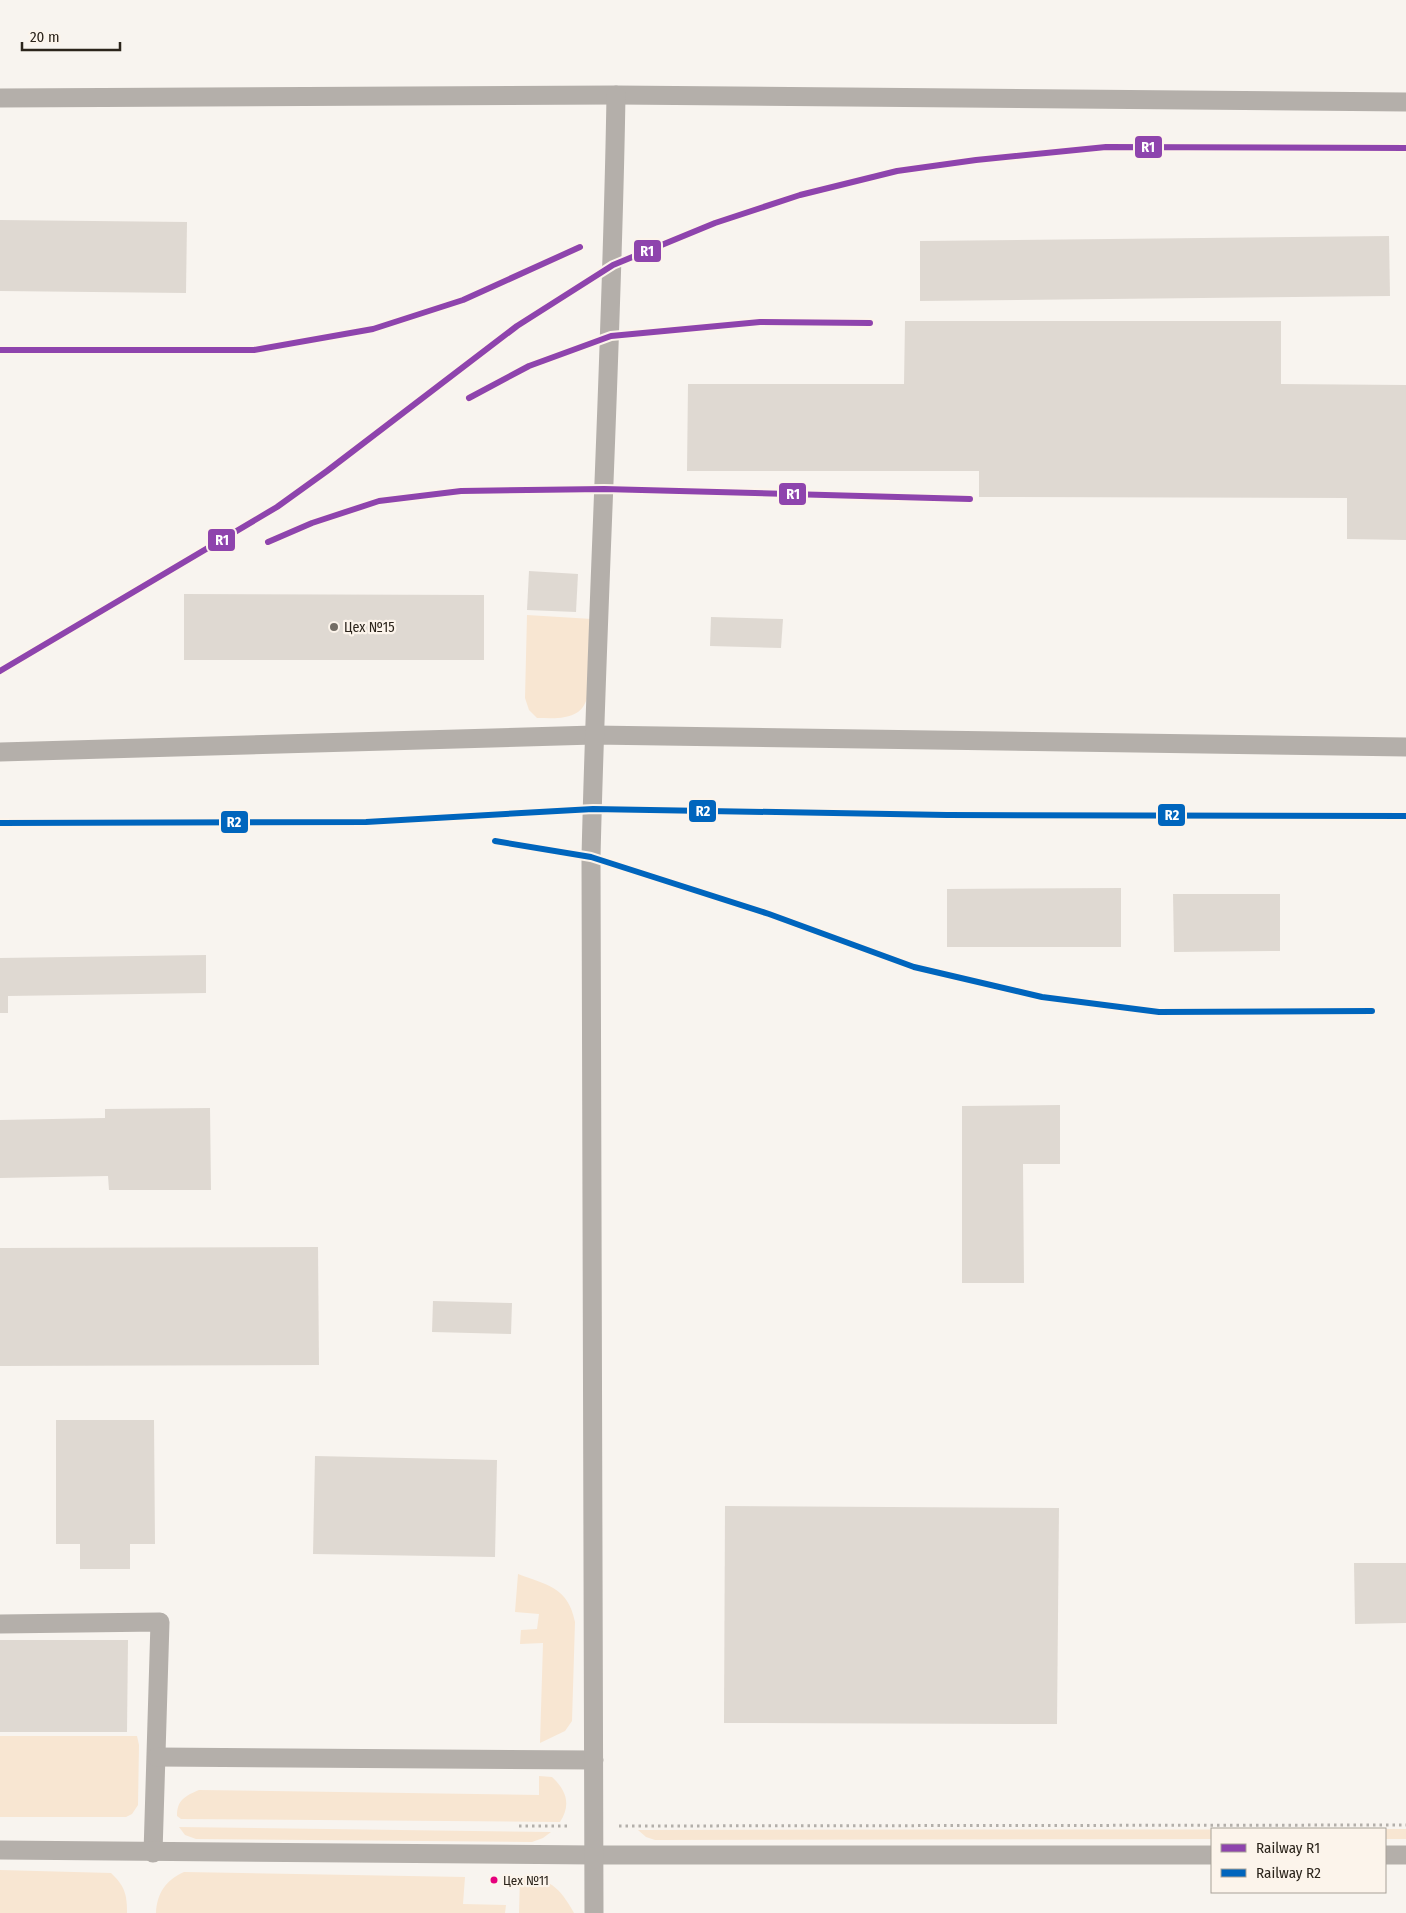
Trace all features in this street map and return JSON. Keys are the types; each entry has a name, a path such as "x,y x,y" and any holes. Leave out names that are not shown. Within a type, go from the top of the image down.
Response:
{"lane":[{"path":"594,1913 591,857 594,735 611,336 616,95"},
{"path":"0,98 616,95 1406,102"},
{"path":"0,752 594,735 1406,747"},
{"path":"0,1624 160,1622 153,1852"},
{"path":"157,1757 594,1760"},
{"path":"0,1850 594,1855 1211,1855"},
{"path":"1386,1855 1406,1855"}],"path":[{"path":"594,1826 1406,1824"}],"shaded area":[{"path":"527,615 592,619 593,655 591,683 584,705 573,715 558,718 537,718 529,710 525,698"},
{"path":"518,1574 547,1585 562,1594 572,1610 575,1622 572,1721 565,1731 540,1743 543,1643 520,1644 521,1630 537,1629 539,1614 515,1612"},
{"path":"0,1736 137,1736 139,1745 138,1805 132,1814 126,1817 0,1817"},
{"path":"539,1776 552,1777 564,1793 566,1810 560,1822 181,1819 177,1816 180,1802 199,1790 539,1795"},
{"path":"179,1827 551,1832 543,1838 532,1842 196,1839 185,1835"},
{"path":"1211,1829 1211,1839 655,1840 646,1837 638,1830"},
{"path":"1386,1829 1406,1829 1406,1839 1386,1839"},
{"path":"0,1870 111,1873 124,1891 127,1913 0,1913"},
{"path":"184,1872 465,1877 463,1904 506,1905 505,1913 156,1913 158,1899 167,1883"},
{"path":"520,1876 539,1879 553,1885 564,1897 574,1913 519,1913"}],"building":[{"path":"0,220 187,222 186,293 0,291"},
{"path":"1389,236 1390,296 920,301 920,241"},
{"path":"905,321 1281,321 1281,384 1406,385 1406,540 1347,539 1347,498 979,497 979,471 687,471 688,384 904,384"},
{"path":"529,571 578,574 576,612 527,610"},
{"name":"Цех №15","path":"184,594 484,595 484,660 184,660"},
{"path":"711,617 783,619 781,648 710,646"},
{"path":"1121,888 1121,947 947,947 947,889"},
{"path":"1173,894 1280,894 1280,951 1174,952"},
{"path":"206,955 206,993 8,996 8,1013 0,1013 0,958"},
{"path":"1060,1105 1060,1164 1023,1164 1024,1283 962,1283 962,1106"},
{"path":"210,1108 211,1190 109,1190 108,1176 0,1178 0,1120 105,1118 105,1109"},
{"path":"318,1247 319,1365 0,1366 0,1248"},
{"path":"433,1301 512,1303 511,1334 432,1332"},
{"path":"56,1420 154,1420 155,1544 130,1544 130,1569 80,1569 80,1544 56,1544"},
{"path":"315,1456 497,1460 495,1557 313,1554"},
{"path":"725,1506 1059,1508 1057,1724 724,1723"},
{"path":"1354,1563 1406,1563 1406,1623 1355,1624"},
{"path":"0,1640 128,1640 127,1732 0,1732"}],"rail line":[{"name":"R1","path":"0,671 277,507 517,326 613,265 715,223 800,195 897,171 976,160 1106,147 1406,148"},
{"name":"R1","path":"0,350 254,350 373,329 463,300 580,247"},
{"name":"R1","path":"469,398 529,366 611,336 760,322 870,323"},
{"name":"R1","path":"268,542 312,523 379,501 461,491 604,489 970,499"},
{"name":"R2","path":"0,823 366,822 593,809 947,815 1406,816"},
{"name":"R2","path":"495,841 591,857 769,914 914,967 1042,997 1159,1012 1372,1011"}],"place":[{"name":"Цех №15","path":"334,627"},
{"name":"Цех №11","path":"494,1880"}]}
